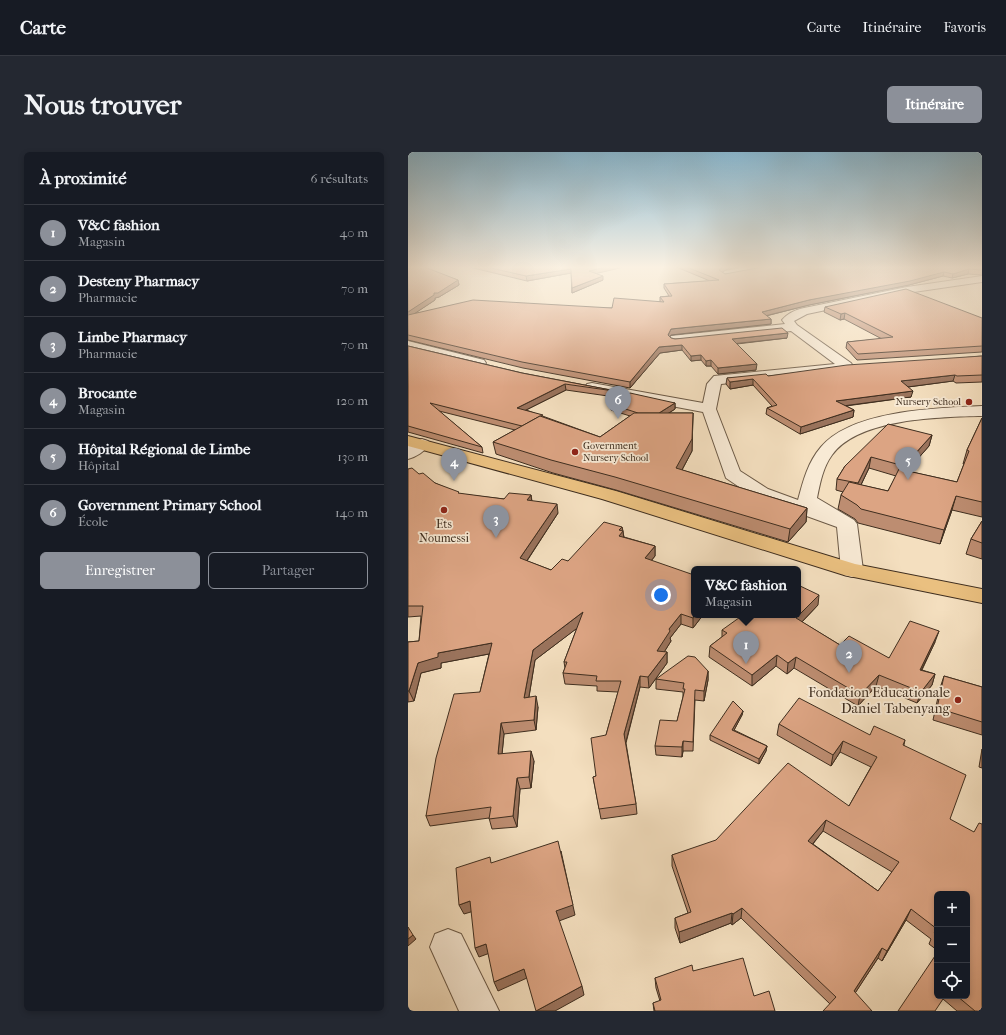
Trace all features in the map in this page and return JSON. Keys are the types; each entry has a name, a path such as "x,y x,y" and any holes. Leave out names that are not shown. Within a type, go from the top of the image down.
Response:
{"highway":[{"path":"413,446 609,495 852,570 982,596"}],"street":[{"path":"828,306 804,311 794,315 788,320 792,327 854,366 719,379 714,384 709,409 732,474 761,493 847,524"},
{"path":"675,339 792,327"},
{"path":"408,345 490,366"},
{"path":"578,384 709,409"},
{"path":"847,524 808,500 813,476 827,450 847,434 868,425 912,416 982,411"},
{"path":"847,524 852,570"},
{"path":"448,947 479,1011"}],"building":[{"path":"408,306 417,306 408,312"},
{"path":"447,306 579,306 612,308 612,306 785,306 762,312 771,319 671,329 668,335 675,339 782,328 788,333 732,339 757,364 718,368 711,360 706,361 701,355 691,356 682,345 659,347 630,382 522,362 408,335 408,315"},
{"path":"951,306 982,318 982,346 858,354 847,342 893,337 845,313 841,314 825,307"},
{"path":"408,346 522,373 621,392 565,384 517,408 543,415 522,426 430,403 482,447 408,426"},
{"path":"982,356 982,375 955,375 901,381 913,391 836,401 854,410 801,427 767,408 777,405 753,379 730,382 727,378 766,374 768,376 847,365"},
{"path":"630,393 675,403 659,413 638,413 610,404"},
{"path":"634,413 693,413 692,439 676,468 807,508 790,529 493,442 540,416 600,437"},
{"path":"982,418 982,502 956,496 944,530 861,509 841,495 849,482 888,491 899,469 957,482 969,451 967,450"},
{"path":"888,424 932,435 904,466 871,457 858,483 837,479 845,466"},
{"path":"412,468 419,474 423,473 435,483 459,492 458,493 504,499 509,493 531,495 527,500 557,504 520,558 551,570 562,559 568,561 604,522 622,527 619,530 623,531 619,536 655,546 645,558 691,574 691,617 681,614 669,629 670,631 657,651 667,652 648,677 640,676 624,734 636,804 599,809 593,777 596,776 591,738 606,735 621,681 596,681 597,676 563,673 567,662 564,662 583,612 533,650 524,698 536,696 534,720 501,723 498,754 531,751 529,777 517,778 513,816 489,819 491,807 426,816 436,758 454,694 480,692 492,643 438,653 438,657 418,663 408,691 408,642 419,641 423,606 408,606 408,469"},
{"path":"982,521 982,543 971,539"},
{"path":"801,586 819,595 801,613"},
{"path":"739,618 796,618 840,645 849,636 889,658 910,621 939,631 920,670 935,674 921,692 879,675 860,695 796,657 788,663 777,655 752,675 710,646 727,633 722,630"},
{"path":"688,656 695,657 708,671 704,691 695,690 693,742 683,741 682,747 655,746 660,720 677,721 685,689 683,689 684,683 656,679"},
{"path":"944,676 982,687 982,722 937,708"},
{"path":"799,698 870,735 874,726 905,740 903,745 966,775 950,819 974,832 979,823 982,824 982,1011 975,1011 961,999 970,999 970,891 934,891 934,927 911,909 887,951 882,948 854,991 872,1011 823,1011 836,997 742,908 733,914 732,913 679,932 675,918 691,912 672,855 716,840 788,763 849,806 877,757 843,741 833,755 779,724","holes":["826,820 899,862 878,891 808,841"]},
{"path":"733,701 743,711 732,730 767,746 759,759 710,735"},
{"path":"558,841 573,905 556,911 582,986 536,1011 524,969 494,982 486,944 475,948 470,901 459,905 456,868 490,857 491,863"},
{"path":"408,927 413,935 408,939"},
{"path":"934,957 934,999 943,999 935,1011 898,1011"},
{"path":"743,958 754,996 769,991 775,1011 655,1011 653,1003 661,1000 655,978 692,965 693,971"}],"place":[{"name":"Nursery School","path":"969,402"},
{"name":"Government Primary School","path":"618,419"},
{"name":"Government Nursery School","path":"575,452"},
{"name":"Hôpital Régional de Limbe","path":"908,480"},
{"name":"Brocante","path":"454,481"},
{"name":"Ets Noumessi","path":"444,510"},
{"name":"Limbe Pharmacy","path":"496,538"},
{"name":"V&C fashion","path":"746,664"},
{"name":"Desteny Pharmacy","path":"849,673"},
{"name":"Fondation Educationale Daniel Tabenyang","path":"958,700"}]}
